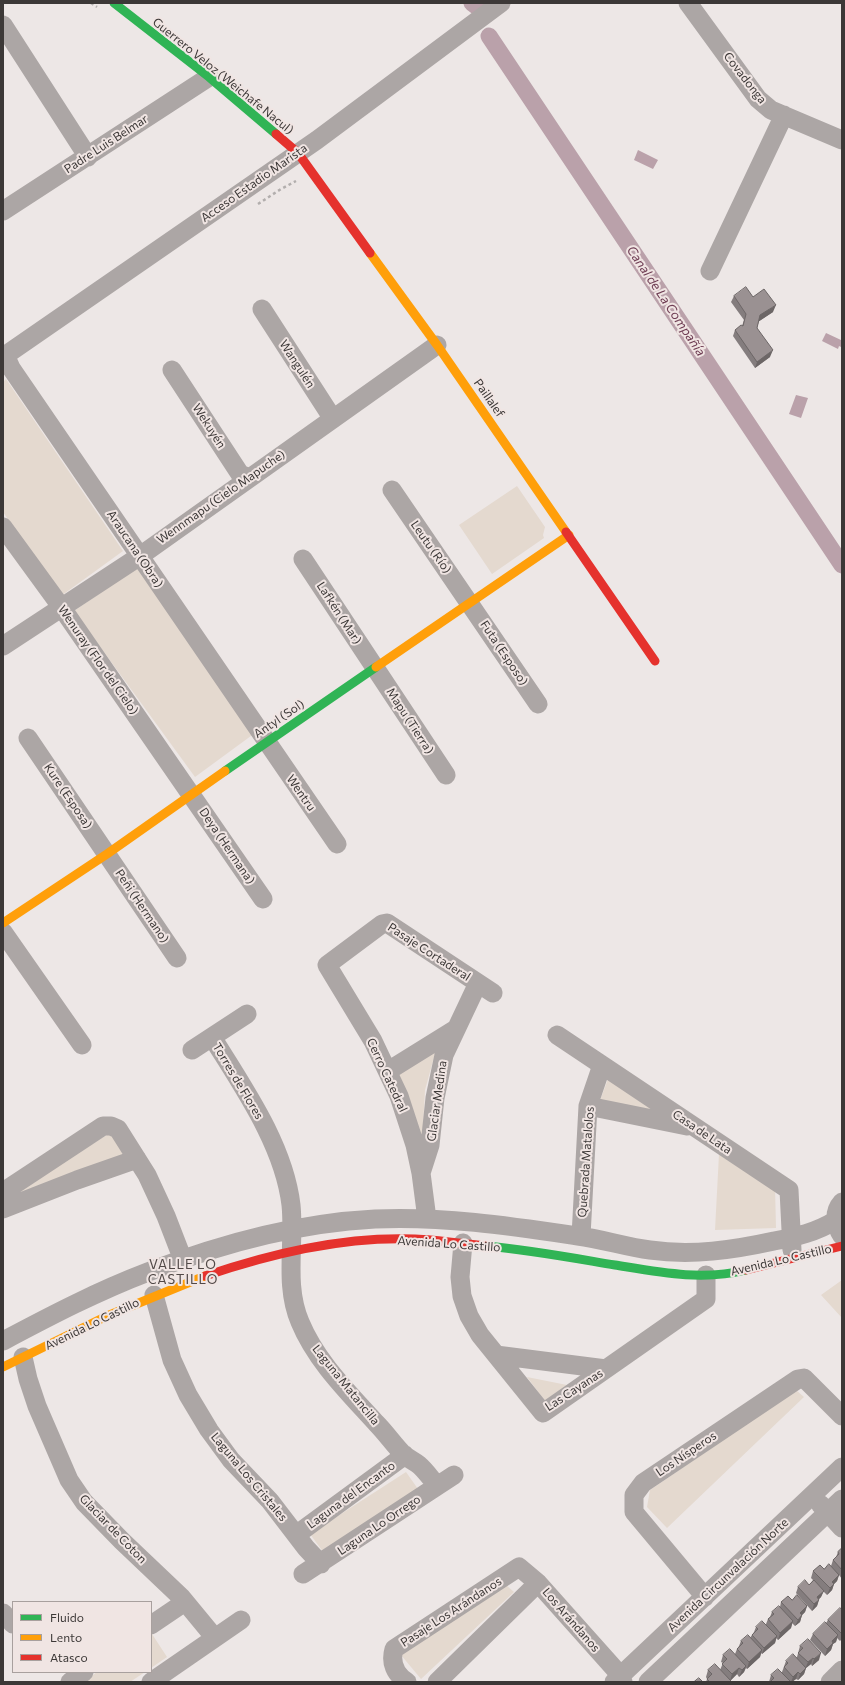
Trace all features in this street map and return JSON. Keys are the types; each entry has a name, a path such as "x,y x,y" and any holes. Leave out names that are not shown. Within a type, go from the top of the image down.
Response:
{"street":[{"name":"Guerrero Veloz (Weichafe Nacul)","path":"114,3 209,77 298,153"},
{"name":"Acceso Estadio Marista","path":"4,356 298,153 501,3"},
{"name":"Covadonga","path":"688,3 758,99 771,110 842,140"},
{"path":"3,25 88,157"},
{"name":"Padre Luis Belmar","path":"3,211 209,77"},
{"path":"710,271 784,115"},
{"name":"Paillalef","path":"298,153 437,345 655,661"},
{"name":"Wangulén","path":"262,309 333,419"},
{"name":"Wennmapu (Cielo Mapuche)","path":"3,646 140,556 437,345"},
{"name":"Araucana (Obra)","path":"4,356 266,742"},
{"name":"Wekuyén","path":"172,370 240,474 249,478"},
{"name":"Leutu (Río)","path":"392,490 470,603"},
{"name":"Wenuray (Flor del Cielo)","path":"3,528 62,608 191,794"},
{"name":"Antyl (Sol)","path":"3,923 108,854 266,742 569,535"},
{"name":"Lafkén (Mar)","path":"303,559 375,668"},
{"name":"Futa (Esposo)","path":"470,603 538,704"},
{"name":"Mapu (Tierra)","path":"375,668 446,775"},
{"name":"Kure (Esposa)","path":"28,738 108,854"},
{"name":"Wentru","path":"266,742 337,844"},
{"name":"Deya (Hermana)","path":"191,794 263,899"},
{"name":"Peñi (Hermano)","path":"108,854 177,958"},
{"name":"Pasaje Cortaderal","path":"328,964 382,924 387,923 485,988"},
{"path":"3,932 82,1044"},
{"name":"Cerro Catedral","path":"328,964 327,966 373,1041 399,1096 410,1127 421,1173 427,1219"},
{"name":"Glaciar Medina","path":"421,1173 430,1145 439,1074 444,1055 454,1030 485,988"},
{"name":"Torres de Flores","path":"192,1050 247,1014"},
{"name":"Glaciar Medina","path":"388,1071 454,1030"},
{"name":"Casa de Lata","path":"558,1035 789,1190 792,1258"},
{"name":"Torres de Flores","path":"212,1037 256,1107 283,1167 291,1204 292,1241"},
{"name":"Quebrada Matalolos","path":"581,1236 588,1106 602,1065"},
{"path":"588,1106 696,1128"},
{"path":"3,1192 103,1126 111,1126 118,1130 146,1175 166,1216 183,1260"},
{"path":"3,1209 136,1159"},
{"name":"Avenida Lo Castillo","path":"3,1367 107,1316 154,1295 189,1281 237,1265 336,1223 375,1219 466,1220 581,1236 650,1250 689,1253 738,1249 791,1238 822,1229 839,1228 836,1212 842,1202"},
{"name":"Avenida Lo Castillo","path":"3,1341 96,1294 147,1272 252,1239 292,1241 322,1245 370,1240 414,1239 516,1249 671,1274 706,1275 741,1271 842,1246"},
{"name":"Laguna Matancilla","path":"292,1241 291,1278 295,1303 299,1321 310,1342 326,1366 352,1397 405,1455 419,1465 437,1485"},
{"name":"Las Cayanas","path":"463,1243 460,1277 462,1296 469,1316 480,1334 543,1413 706,1299 706,1275"},
{"name":"Laguna Los Cristales","path":"154,1295 172,1360 188,1395 209,1430 231,1460 270,1501 306,1548 321,1564"},
{"name":"Las Cayanas","path":"496,1354 606,1369"},
{"name":"Glaciar de Coton","path":"24,1357 28,1379 37,1406 69,1480 84,1502 185,1602 215,1638"},
{"name":"Los Nísperos","path":"705,1596 634,1512 634,1495 643,1483 798,1378 804,1378 842,1416"},
{"name":"Laguna del Encanto","path":"296,1535 405,1455"},
{"name":"Avenida Circunvalación Norte","path":"619,1680 705,1596 842,1467"},
{"name":"Laguna Lo Orrego","path":"303,1574 321,1564 437,1485 454,1476"},
{"path":"812,1496 842,1528"},
{"name":"Avenida Circunvalación Norte","path":"648,1682 842,1499"},
{"name":"Los Arándanos","path":"520,1567 538,1583 619,1680"},
{"name":"Pasaje Los Arándanos","path":"407,1682 396,1671 391,1658 394,1649 520,1567"},
{"path":"437,1682 538,1583"},
{"path":"152,1624 185,1602"},
{"path":"3,1613 12,1623"},
{"path":"151,1682 241,1620"},
{"path":"830,1682 842,1670"},
{"path":"62,1673 70,1682 83,1673"}],"path":[{"path":"91,3 103,12"},
{"path":"254,206 292,182 302,182"}],"shaded area":[{"path":"638,150 658,160 653,169 634,160"},
{"path":"826,333 841,340 841,347 839,346 838,349 822,341"},
{"path":"6,379 123,551 61,596 3,512 3,382"},
{"path":"796,395 808,398 801,418 789,414"},
{"path":"517,486 545,527 543,535 544,538 492,574 459,525"},
{"path":"139,566 255,733 195,777 74,611"},
{"path":"436,1050 425,1090 422,1146 397,1074"},
{"path":"608,1079 661,1115 599,1103"},
{"path":"110,1133 130,1157 3,1199"},
{"path":"719,1154 775,1187 776,1228 715,1230"},
{"path":"842,1280 842,1318 821,1295"},
{"path":"527,1377 567,1385 545,1401"},
{"path":"796,1390 804,1397 667,1528 647,1507 650,1490"},
{"path":"406,1472 418,1489 324,1553 310,1534"},
{"path":"505,1584 514,1592 421,1679 401,1655"},
{"path":"152,1634 167,1657 152,1667"},
{"path":"96,1673 144,1673 130,1682 83,1682"}],"building":[{"path":"746,287 753,297 764,289 776,305 760,315 757,328 773,350 757,362 735,330 741,325 743,326 746,314 734,296"},
{"path":"842,1548 842,1570 833,1560"},
{"path":"829,1564 839,1575 832,1582 834,1584 830,1588 813,1571 820,1565 824,1569"},
{"path":"805,1580 809,1585 814,1580 824,1591 817,1597 819,1600 814,1604 798,1587"},
{"path":"797,1595 807,1606 800,1613 802,1615 798,1620 781,1602 788,1596 792,1600"},
{"path":"779,1606 793,1621 780,1633 768,1619 774,1614 772,1612"},
{"path":"840,1608 842,1609 842,1634 828,1620"},
{"path":"762,1621 777,1636 764,1648 752,1635 758,1629 756,1627"},
{"path":"825,1622 838,1635 827,1649 813,1634"},
{"path":"748,1635 762,1650 749,1662 737,1649 743,1643 741,1641"},
{"path":"808,1639 821,1653 808,1662 798,1653 803,1648 800,1646"},
{"path":"730,1649 746,1666 742,1670 739,1668 732,1674 722,1664 727,1659 723,1655"},
{"path":"793,1654 806,1668 800,1674 798,1672 793,1677 784,1667 788,1663 786,1661"},
{"path":"715,1664 731,1681 730,1682 710,1682 707,1679 712,1674 708,1670"},
{"path":"778,1669 791,1682 770,1682 774,1678 771,1675"},
{"path":"699,1678 703,1682 694,1682"}],"waterway":[{"name":"Canal de La Compañía","path":"472,3 476,6"},
{"name":"Canal de La Compañía","path":"489,36 842,565"}],"traffic: fast":[{"path":"114,3 209,77 276,134"},
{"path":"225,771 376,667"},
{"path":"487,1246 680,1274 713,1275 746,1270"}],"traffic: slow":[{"path":"370,253 437,345 566,532"},
{"path":"376,667 569,535"},
{"path":"3,923 107,854 225,771"},
{"path":"3,1367 107,1316 205,1276"}],"traffic: jam":[{"path":"276,134 298,153 370,253"},
{"path":"566,532 655,661"},
{"path":"205,1276 282,1253 335,1243 362,1240 415,1239 487,1246"},
{"path":"746,1270 842,1246"}],"district":[{"name":"VALLE LO CASTILLO","path":"183,1272"}]}
